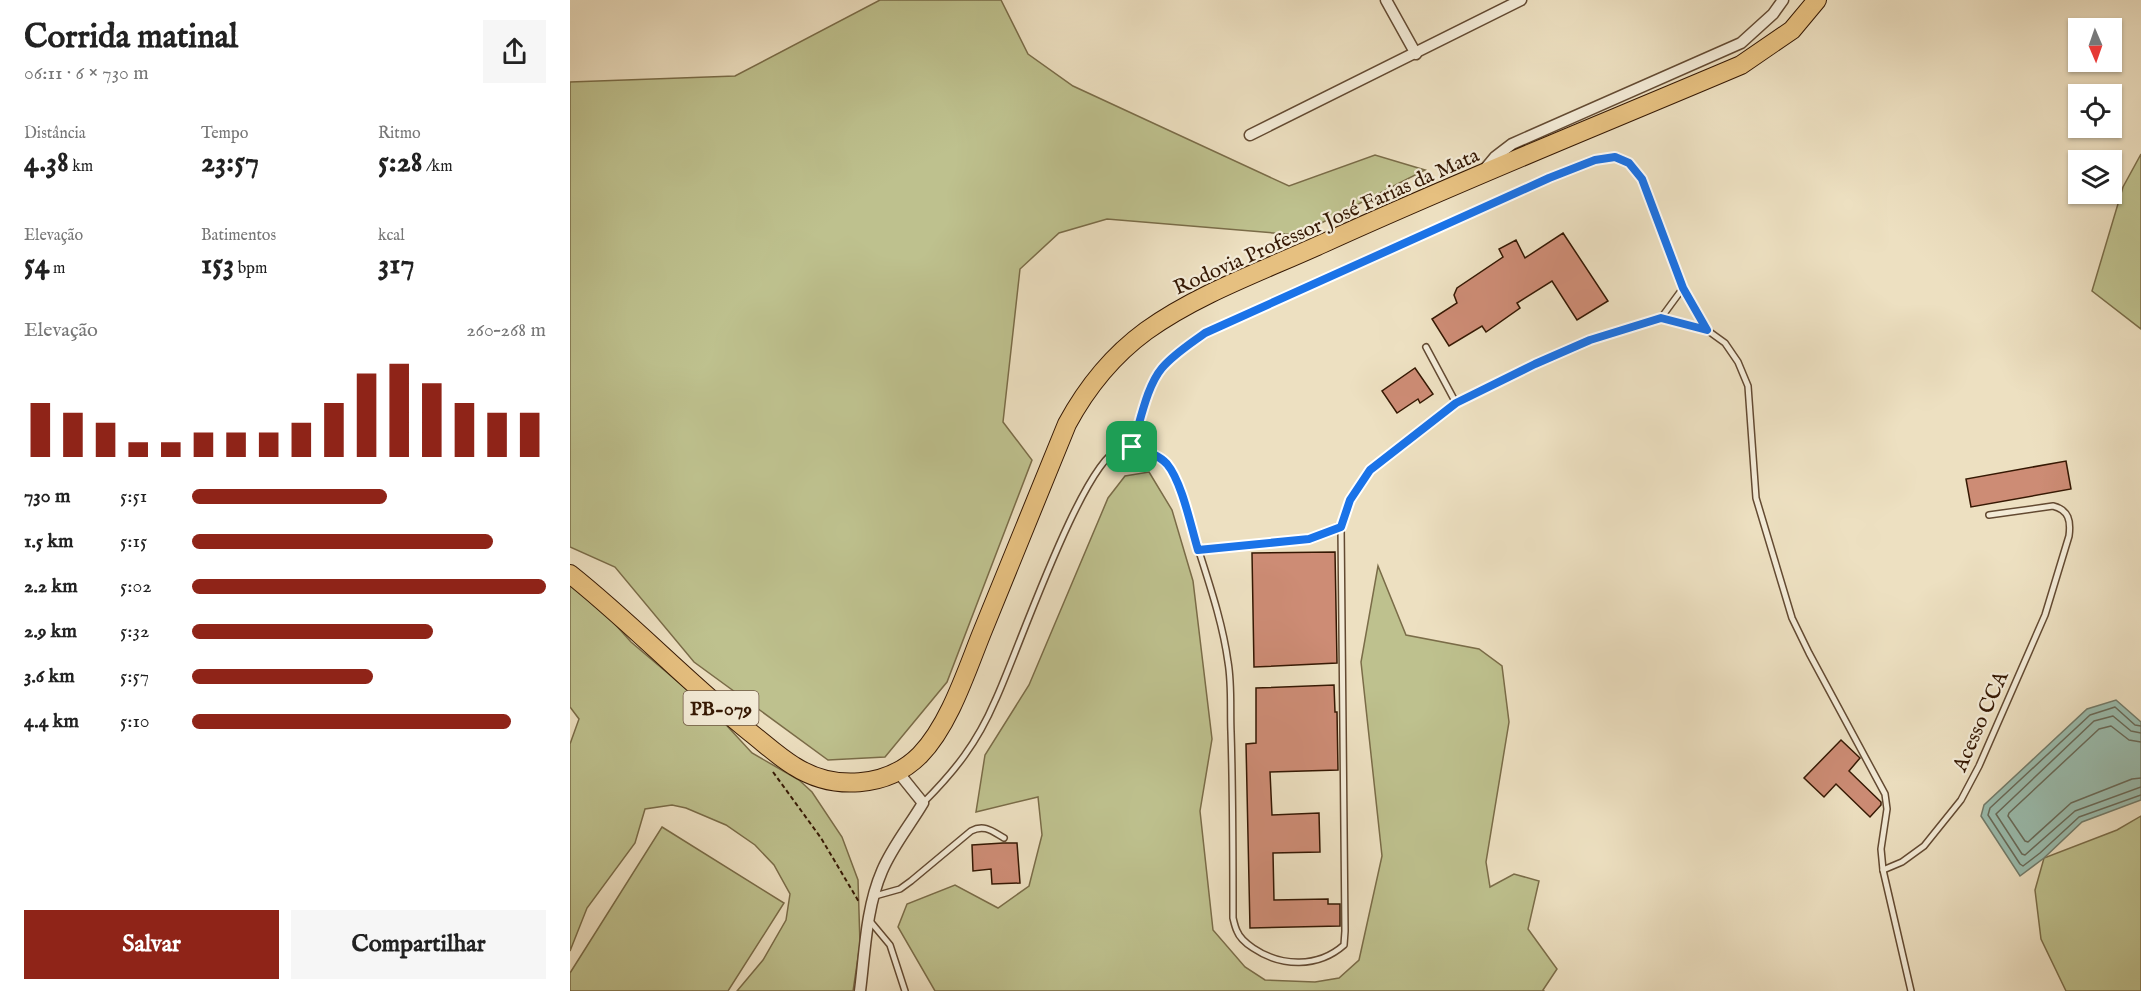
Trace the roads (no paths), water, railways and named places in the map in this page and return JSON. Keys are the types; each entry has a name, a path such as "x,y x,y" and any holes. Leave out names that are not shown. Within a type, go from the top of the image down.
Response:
{"main road":[{"name":"Rodovia Professor José Farias da Mata","path":"898,772 919,756 929,744 957,694 1067,423 1082,397 1100,373 1146,331 1204,298 1373,221 1741,65 1792,30 1817,0"},
{"name":"PB-079","path":"570,574 599,597 721,709 795,767 810,775 838,783 878,779 898,772"}],"street":[{"path":"1386,0 1416,54"},
{"path":"1250,135 1521,0"},
{"path":"1479,176 1495,157 1512,144 1741,43 1773,15 1783,0"},
{"path":"860,991 873,897 882,869 923,803 898,772"}],"lane":[{"path":"1132,447 1153,383 1160,370 1177,352 1205,333 1549,178 1595,160 1615,157 1629,163 1642,179 1683,288 1707,330"},
{"path":"1661,318 1683,288"},
{"path":"923,803 955,771 995,702 1072,515 1096,472 1108,456 1120,449 1132,447 1144,450 1166,464 1176,481 1222,630 1229,664 1233,777 1233,918 1237,933 1262,954 1294,963 1318,961 1334,954 1344,945 1345,931 1341,527 1350,500 1370,470 1456,403 1590,340 1661,318 1707,330 1725,343 1738,362 1748,386 1756,498 1792,618 1885,794 1887,808 1881,849 1883,870 1911,991"},
{"path":"1426,347 1456,403"},
{"name":"Acesso CCA","path":"1883,870 1902,862 1924,846 1961,800 1979,766 2045,615 2069,536 2070,525 2067,514 2062,508 2053,506 1989,515"},
{"path":"1198,550 1309,539 1341,527"},
{"path":"873,897 900,889 979,827 987,828 1004,838"},
{"path":"869,920 890,945 905,991"}],"water":[{"path":"2116,700 2141,722 2141,800 2082,822 2044,858 2020,876 1981,816 1984,805 2087,709"}]}
